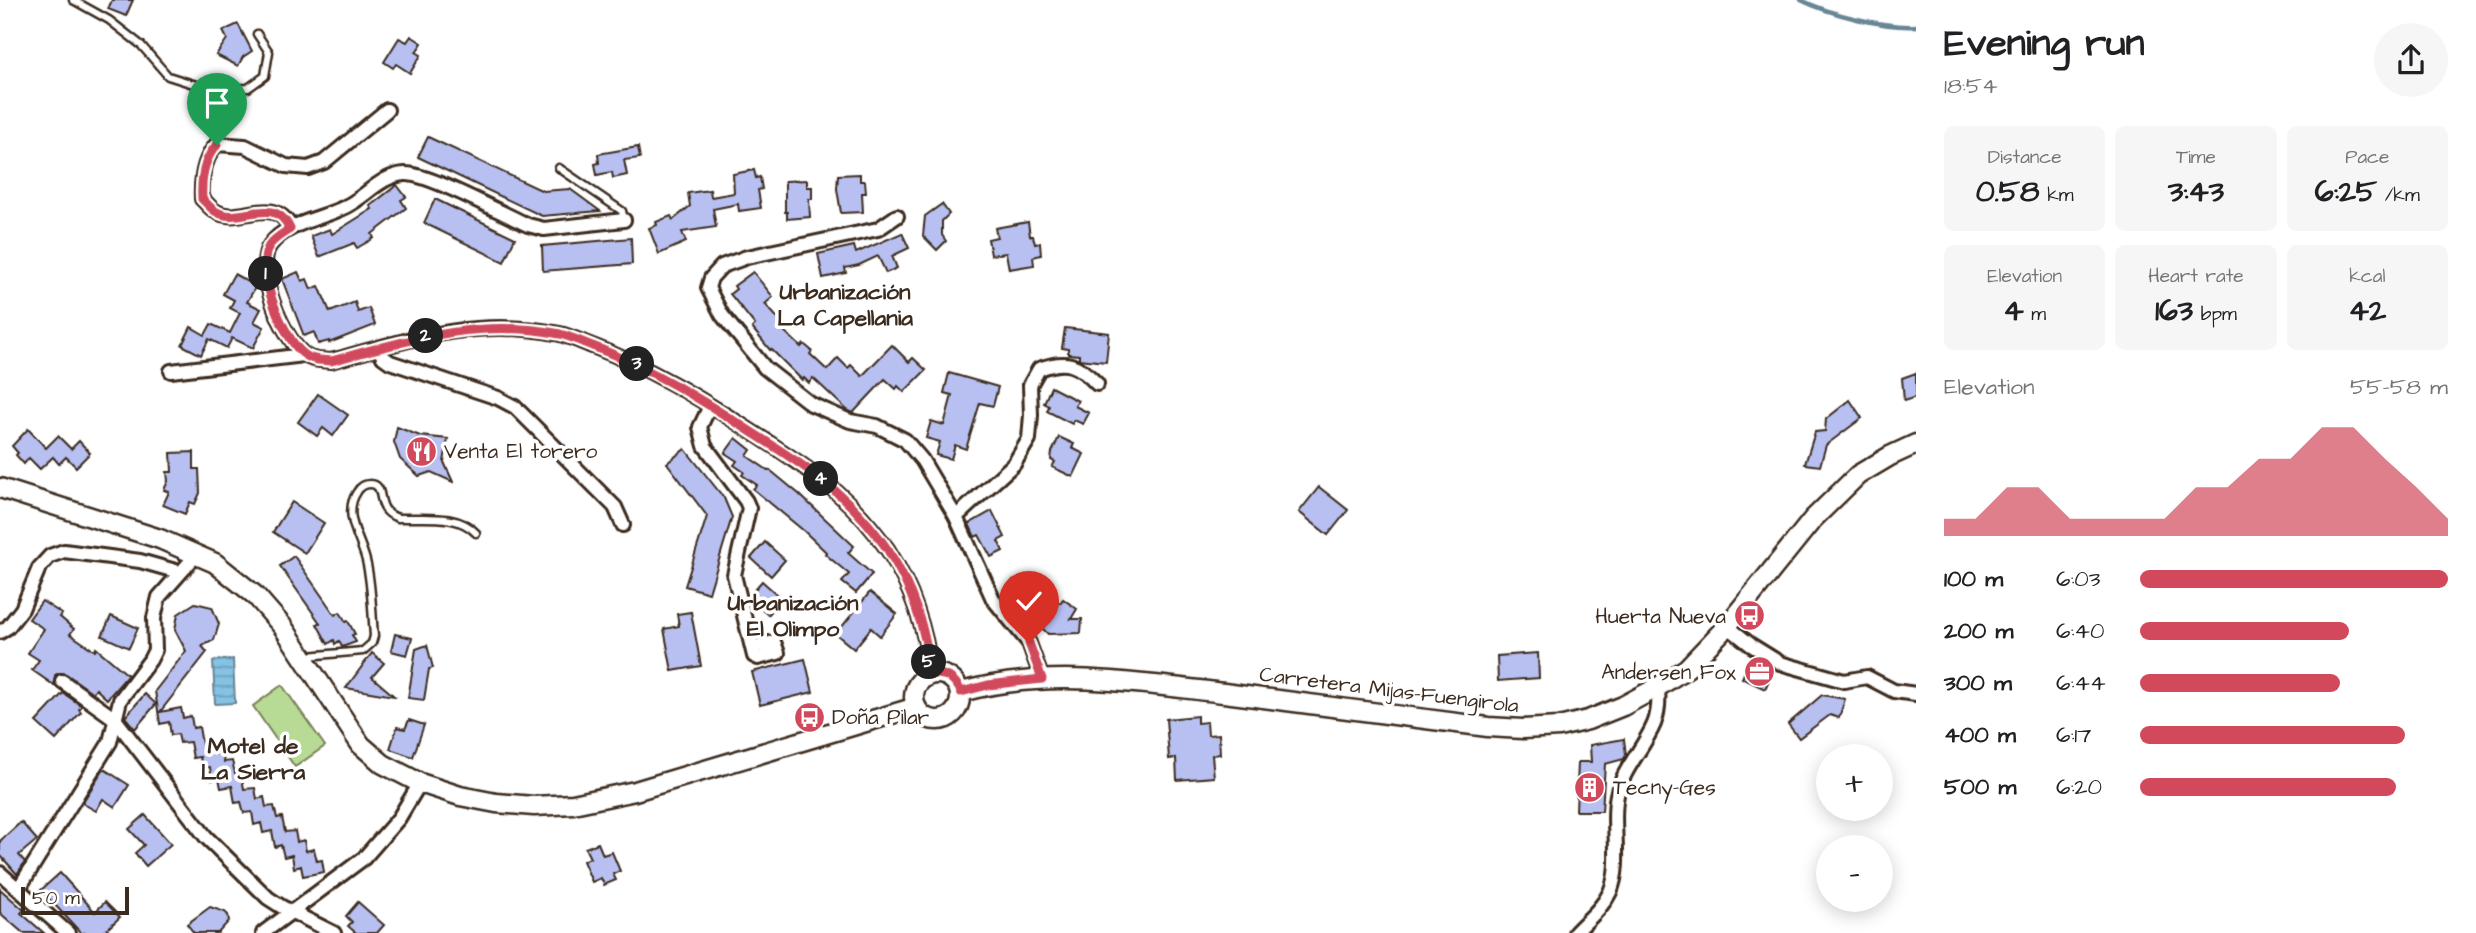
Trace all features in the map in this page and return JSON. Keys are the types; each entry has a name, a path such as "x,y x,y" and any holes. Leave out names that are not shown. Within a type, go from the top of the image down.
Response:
{"main road":[{"name":"Carretera Mijas-Fuengirola","path":"961,692 988,685 1079,678 1125,681 1488,727 1559,727 1588,720 1623,706 1687,668 1727,626 1813,519 1858,475 1916,444"},
{"path":"0,488 122,526 215,563 256,597 283,627 361,745 383,764 420,783 460,796 496,803 534,806 573,804 635,791 916,707"},
{"path":"931,674 946,675 958,685 961,692 959,707 948,718 926,718 916,707 914,699 918,683 931,674"}],"street":[{"path":"290,229 286,220 278,213 260,210 237,215 216,212 202,199 201,186 209,153 217,145 245,146 286,166 309,168 324,162 387,110"},
{"path":"624,220 544,229 528,225 429,179 408,174 391,176 346,207 290,229 269,246 264,267 273,300 289,340 304,355 314,360 331,361 444,332 488,327 561,334 660,375 828,484 857,512 887,550 904,581 927,642 931,674"},
{"path":"897,216 878,229 747,257 722,266 711,278 708,288 722,315 765,368 811,404 850,421 877,426 905,440 922,460 956,517 993,599 1029,643 1042,679"},
{"path":"379,348 383,357 390,362 498,398 515,407 615,507 623,525"},
{"path":"171,371 304,355"},
{"path":"956,517 1014,464 1029,439 1030,385 1039,369 1056,362 1072,365 1086,371 1097,384"},
{"path":"710,406 701,427 705,446 746,500 749,508 734,575 752,648"},
{"path":"0,632 8,627 22,609 39,568 50,556 64,551 140,561 179,572"},
{"path":"19,888 110,742 120,700 155,650 155,608 166,587 197,554"},
{"path":"1727,626 1780,663 1844,681 1867,677 1894,691 1916,694"},
{"path":"62,681 116,719 206,837 268,898 334,933"},
{"path":"1575,933 1602,905 1611,890 1615,872 1616,800 1621,784 1654,724 1659,706 1658,687"},
{"path":"263,933 364,858 399,818 420,783"},
{"path":"0,873 68,933"}],"lane":[{"path":"73,0 109,20 141,45 168,76 209,89 248,88 265,76 269,52 257,34"},
{"path":"559,168 622,211 624,220"},
{"path":"302,656 363,651 372,643 374,636 367,564 351,519 351,508 361,487 376,485 380,491 383,509 390,515 454,520 468,525 476,533"}],"green space":[{"path":"282,685 325,746 295,767 253,706"}],"water":[{"path":"233,659 235,703 215,704 213,661"}],"building":[{"path":"112,0 133,0 126,16 108,9"},
{"path":"238,24 252,51 243,57 238,66 216,55 227,39 223,31"},
{"path":"411,36 422,43 416,52 421,55 410,73 396,64 393,68 384,62 399,38 407,42"},
{"path":"428,137 543,191 570,189 600,211 542,216 418,157"},
{"path":"638,147 640,158 624,160 627,175 613,178 612,172 597,175 595,164 599,163 598,154"},
{"path":"754,170 756,178 760,177 762,189 758,190 761,208 739,211 738,204 713,209 716,227 682,232 686,242 659,254 649,228 671,216 673,220 690,206 688,193 710,190 711,197 734,193 733,174"},
{"path":"860,174 860,181 865,181 866,193 862,193 863,212 841,213 838,175"},
{"path":"807,180 807,187 812,187 812,199 809,199 810,217 787,219 785,181"},
{"path":"397,185 406,197 401,200 406,208 372,234 374,238 357,248 354,243 319,257 311,236 330,229 332,234 372,209 370,206"},
{"path":"435,199 515,238 504,262 424,223"},
{"path":"942,204 949,214 942,221 942,235 946,241 937,250 923,236 925,216"},
{"path":"1028,222 1030,236 1033,236 1035,244 1040,243 1041,255 1033,257 1034,265 1009,269 1006,253 991,255 988,239 997,237 995,228"},
{"path":"902,233 909,248 892,256 897,268 886,273 878,256 845,268 846,273 823,278 818,254 854,246 856,253"},
{"path":"631,238 632,264 543,271 542,246"},
{"path":"298,272 302,281 307,279 311,289 319,286 330,312 355,302 358,312 369,308 375,325 329,343 318,344 314,332 304,336 282,279"},
{"path":"753,272 773,297 765,304 782,323 779,326 801,347 804,344 812,351 810,354 827,370 838,358 848,368 851,365 862,376 892,345 909,362 913,358 926,370 904,392 885,379 853,413 847,410 813,378 809,383 804,378 802,380 770,350 752,328 755,325 730,294 736,289 734,286"},
{"path":"234,274 256,286 247,302 261,309 254,322 264,327 253,348 232,338 227,348 209,339 201,355 182,345 191,327 205,335 211,324 230,333 240,313 230,308 234,300 223,294"},
{"path":"1065,328 1109,333 1106,362 1079,359 1079,355 1068,354 1068,349 1062,348"},
{"path":"949,373 998,387 993,406 980,403 966,449 955,445 951,459 936,455 940,442 926,438 931,421 944,425 952,395 944,393"},
{"path":"1916,373 1916,397 1904,401 1902,378"},
{"path":"1051,387 1078,401 1075,406 1089,413 1083,424 1074,420 1072,424 1047,411 1049,406 1044,403"},
{"path":"318,394 348,415 333,436 323,428 317,436 298,422"},
{"path":"1850,400 1862,418 1826,445 1820,466 1805,464 1815,432 1825,431 1826,419"},
{"name":"Venta El torero","path":"397,427 420,436 448,439 444,462 453,482 431,472 419,476 400,459 394,442"},
{"path":"28,429 46,448 58,436 71,449 79,441 90,453 76,467 66,457 59,464 53,457 40,469 29,458 24,464 12,446"},
{"path":"1059,437 1074,444 1072,448 1084,454 1073,477 1052,467 1055,462 1051,460 1052,452"},
{"path":"736,438 751,450 747,456 770,470 799,494 854,546 848,553 872,574 856,593 842,582 849,574 825,554 804,531 753,489 757,485 742,475 744,472 734,465 737,461 725,453"},
{"path":"685,449 724,498 732,517 709,593 685,586 707,516 667,463"},
{"path":"194,452 194,469 199,469 200,493 195,504 190,502 185,514 163,505 169,492 164,490 168,481 167,472 172,472 171,453"},
{"path":"1319,487 1348,510 1328,535 1299,512"},
{"path":"292,502 324,523 305,553 273,532"},
{"path":"992,511 1005,537 998,541 1003,551 991,557 979,535 975,537 969,524"},
{"path":"765,542 785,560 771,576 751,558"},
{"path":"294,556 335,615 340,612 346,622 348,621 356,642 342,647 339,641 335,644 334,640 328,644 317,624 320,623 280,566"},
{"path":"1022,579 1037,586 1035,591 1060,603 1063,599 1077,609 1071,619 1082,619 1081,633 1048,634 1041,627 1046,621 1016,607 1015,610 1012,608 1006,601 1010,594 1007,593 1013,580 1020,583"},
{"path":"762,581 782,599 768,615 748,597"},
{"path":"870,592 897,614 880,636 871,628 854,649 836,634"},
{"path":"42,601 62,614 60,617 74,629 70,634 95,651 96,648 128,675 107,699 96,689 93,693 66,674 55,675 55,686 32,670 39,660 28,653 44,629 29,619"},
{"path":"195,603 212,607 219,624 214,640 202,646 207,652 160,712 181,708 183,718 191,716 193,728 199,727 202,744 213,742 215,754 222,752 224,762 232,761 235,773 241,772 244,789 255,788 257,799 264,797 266,807 274,806 277,818 282,817 285,832 295,831 297,842 304,840 306,851 314,849 317,861 322,860 324,872 303,876 301,866 294,868 292,855 284,857 281,845 275,847 272,831 263,833 261,823 254,825 252,812 244,813 241,802 235,803 232,786 221,788 219,778 212,780 210,767 202,768 200,757 193,758 190,742 180,743 178,734 171,735 169,722 160,724 155,691 186,651 175,630 178,614"},
{"path":"691,612 701,666 672,671 664,629 679,626 677,614"},
{"path":"111,616 138,628 129,648 102,636"},
{"path":"395,634 412,638 407,655 391,651"},
{"path":"427,645 433,668 429,669 424,700 408,698 416,649"},
{"path":"372,653 384,663 372,677 394,696 346,688"},
{"path":"1538,653 1539,678 1498,681 1497,656"},
{"name":"Andersen Fox","path":"1752,656 1774,670 1765,689 1742,678"},
{"path":"805,659 813,692 760,705 752,672"},
{"path":"63,693 82,706 79,709 81,712 56,740 36,722"},
{"path":"145,694 156,704 135,729 125,717"},
{"path":"1822,695 1845,699 1839,718 1830,715 1799,738 1788,724"},
{"path":"1197,716 1197,723 1207,722 1208,735 1219,734 1220,754 1212,755 1214,777 1177,780 1176,758 1169,759 1166,719"},
{"path":"409,720 424,725 413,757 390,749 397,727 405,729"},
{"name":"Tecny-Ges","path":"1624,739 1624,759 1605,764 1602,811 1576,811 1578,762 1591,762 1590,745"},
{"path":"104,769 129,785 115,807 103,799 96,811 82,803"},
{"path":"145,815 171,844 146,866 135,853 144,845 129,829"},
{"path":"21,822 37,840 19,855 25,862 17,874 0,855 0,841"},
{"path":"598,843 603,855 612,852 620,871 613,874 616,880 604,885 601,878 592,882 583,861 590,858 585,848"},
{"path":"60,873 95,912 105,902 120,917 103,933 81,933 41,890"},
{"path":"0,889 24,910 21,913 44,933 23,933 0,913"},
{"path":"358,902 384,925 377,933 356,933 348,926 352,922 346,916"},
{"path":"210,907 225,912 229,921 218,933 194,933 187,924"}],"waterway":[{"path":"1801,0 1857,19 1888,25 1916,26"}],"place":[{"name":"Venta El torero","path":"421,451"},
{"name":"Huerta Nueva","path":"1749,616"},
{"name":"Andersen Fox","path":"1759,672"},
{"name":"Doña Pilar","path":"809,717"},
{"name":"Tecny-Ges","path":"1590,787"}],"district":[{"name":"Urbanización La Capellania","path":"845,305"},
{"name":"Urbanización El Olimpo","path":"793,616"},
{"name":"Motel de La Sierra","path":"253,759"}],"route":[{"path":"217,145 209,153 201,186 202,199 216,212 237,215 260,210 278,213 286,220 290,229 269,246 264,267 273,300 289,340 304,355 314,360 331,361 444,332 488,327 561,334 626,359 660,375 733,419 828,484 857,512 887,550 904,581 927,642 931,674 939,673 953,679 961,692 988,685 1042,679 1029,643"}]}
